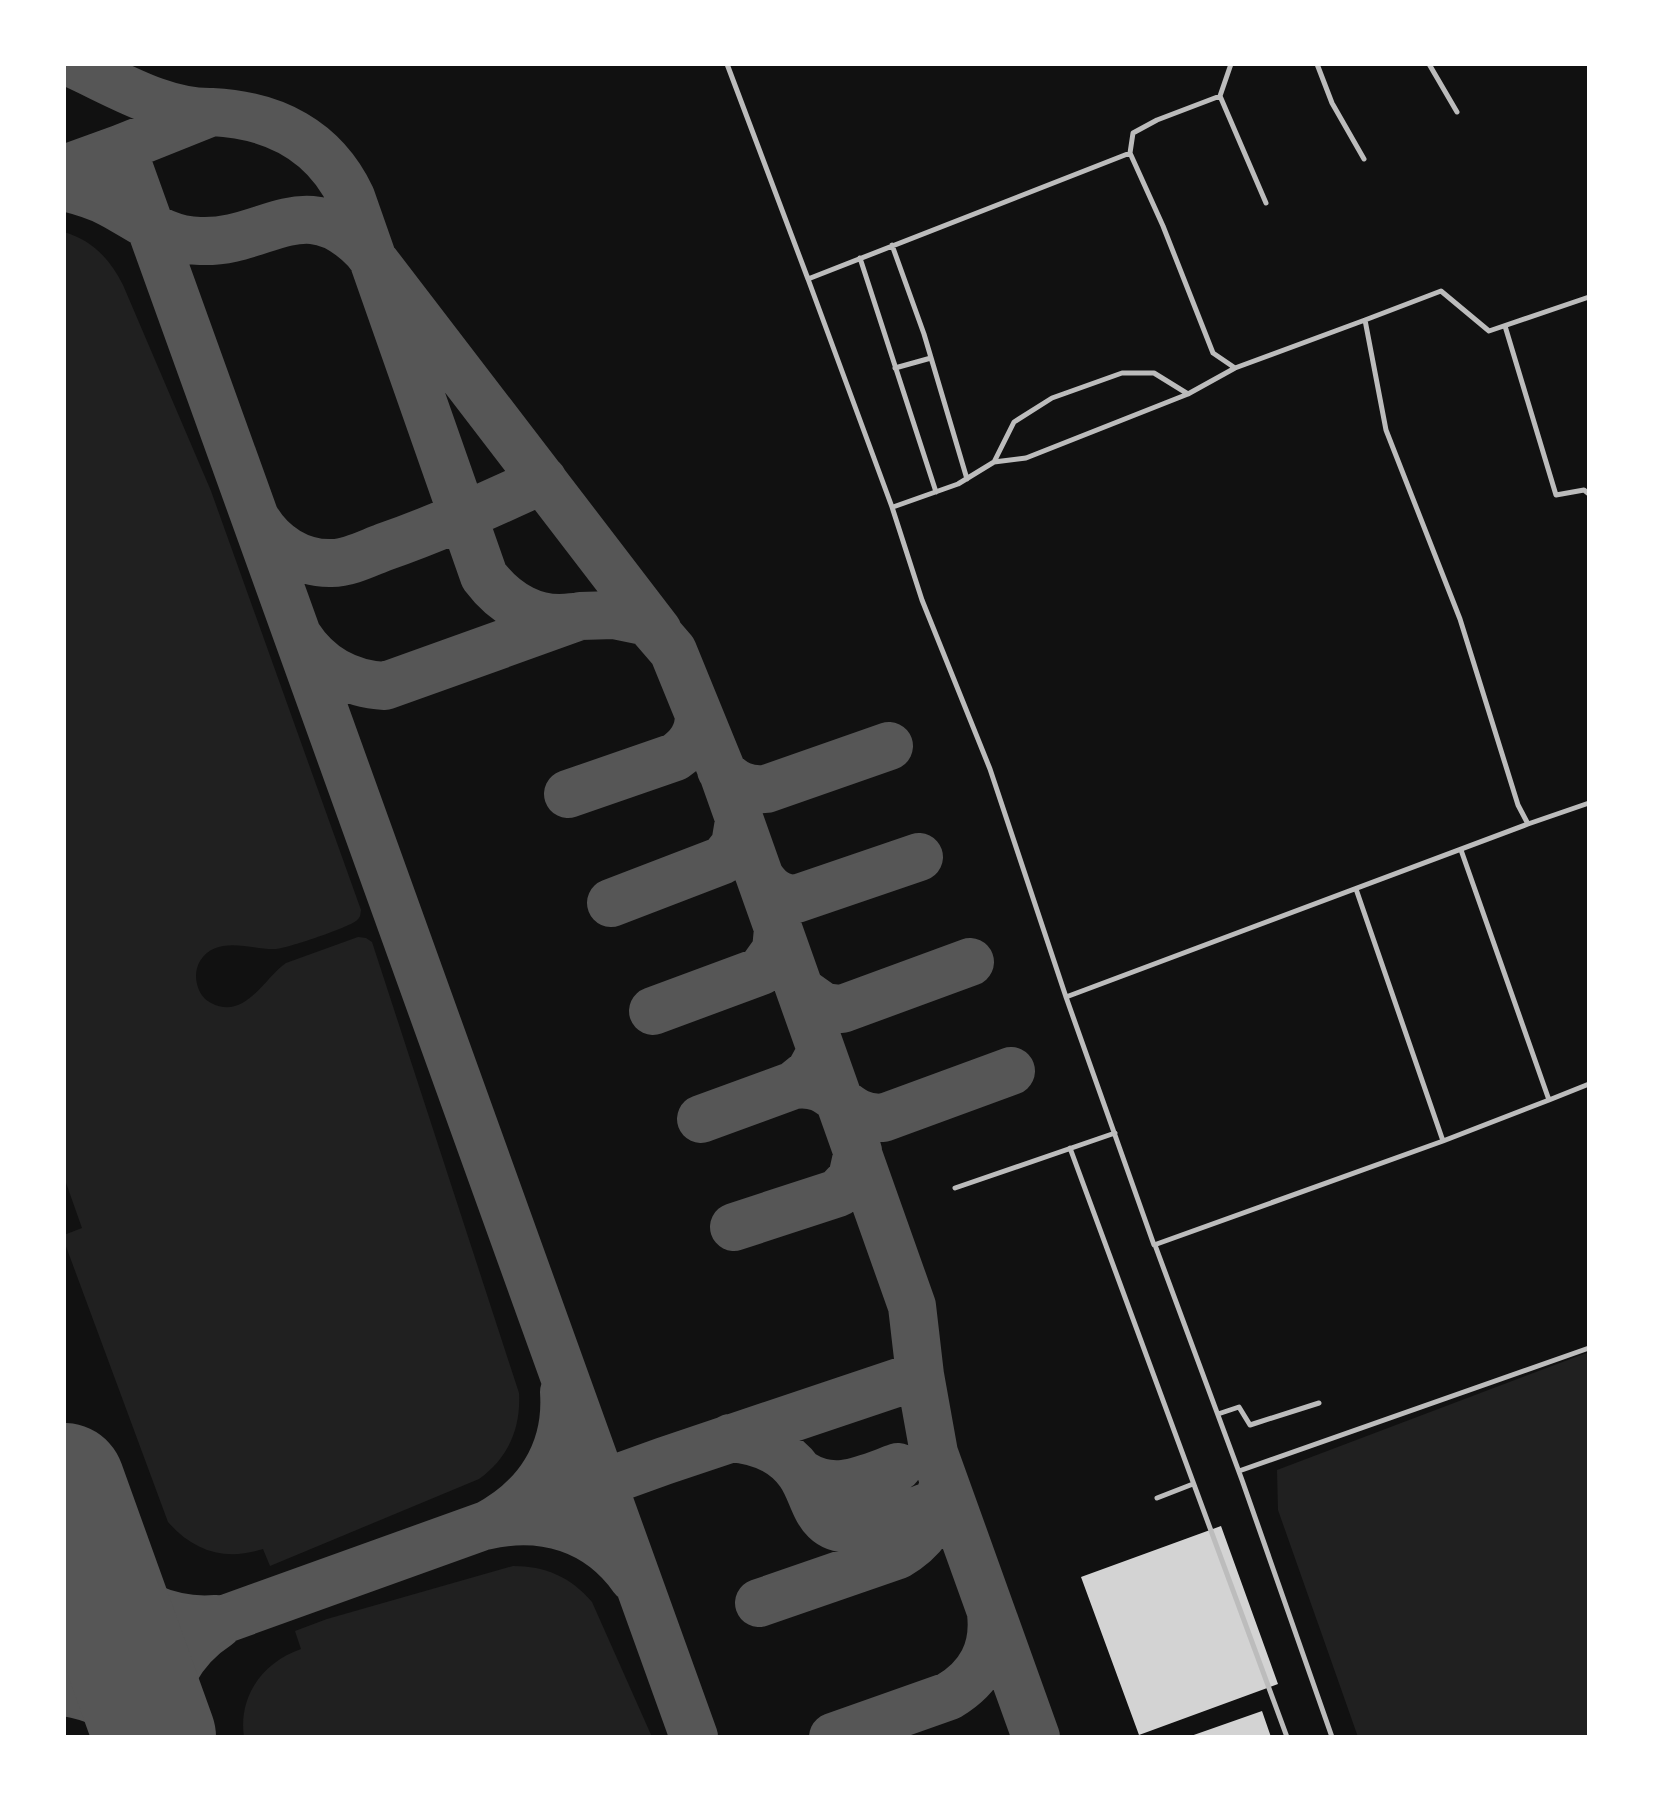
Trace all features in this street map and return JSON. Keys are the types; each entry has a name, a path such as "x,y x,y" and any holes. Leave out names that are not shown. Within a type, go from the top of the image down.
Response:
{"lane":[{"path":"727,64 892,507 922,600 990,769 1066,997 1239,1471 1332,1737"},
{"path":"1231,64 1220,96 1266,203"},
{"path":"1317,64 1332,103 1364,159"},
{"path":"1429,64 1457,112"},
{"path":"1220,96 1157,120 1133,133 1130,153 1163,226 1213,353 1235,368"},
{"path":"808,279 1130,153"},
{"path":"892,245 931,358 967,479"},
{"path":"860,258 936,492"},
{"path":"892,507 967,479 994,462 1026,458 1188,394 1235,368 1441,291 1489,331 1589,297"},
{"path":"1365,320 1386,430 1460,619 1518,805 1528,824"},
{"path":"1505,326 1556,495 1584,490 1589,494"},
{"path":"895,368 931,358"},
{"path":"994,462 1014,422 1052,398 1122,373 1154,373 1188,394"},
{"path":"1066,997 1589,803"},
{"path":"1461,850 1549,1100"},
{"path":"1356,889 1443,1141"},
{"path":"1154,1245 1443,1141 1589,1084"},
{"path":"955,1188 1115,1133"},
{"path":"1070,1148 1287,1737"},
{"path":"1239,1471 1589,1348"},
{"path":"1218,1414 1239,1407 1250,1425 1319,1403"},
{"path":"1157,1498 1193,1484"}],"shaded area":[{"path":"64,232 83,240 99,252 123,285 211,491 361,910 359,918 351,924 291,945 275,949 235,945 216,948 207,953 199,964 196,981 199,990 211,1003 223,1007 234,1006 253,995 286,963 358,937 372,942 519,1393 518,1419 511,1442 498,1462 479,1479 270,1566 263,1549 236,1554 211,1551 189,1541 168,1522 64,1241 64,1235 82,1228 64,1177"},
{"path":"1589,1352 1589,1737 1358,1737 1278,1510 1277,1470"},
{"path":"513,1566 536,1568 557,1575 592,1602 652,1737 244,1737 243,1722 249,1695 256,1682 275,1662 301,1649 295,1631"}],"building":[{"path":"1221,1526 1278,1684 1139,1735 1081,1577"},
{"path":"1262,1711 1271,1737 1188,1737"}],"taxiway":[{"path":"73,64 158,103 212,112"},
{"path":"122,148 212,112 235,114 276,125 295,134 327,160 351,197 484,576 502,595 522,609 546,617 573,617"},
{"path":"64,169 122,148 694,1737"},
{"path":"64,187 99,198 163,233 187,240 224,240 304,220 324,222 344,231 366,250 658,631"},
{"path":"256,519 270,537 288,552 320,563 338,563 425,532 543,480"},
{"path":"298,636 315,657 336,672 359,682 385,686 580,616 614,615 648,622 673,651 724,776 912,1306 934,1453 1036,1737"},
{"path":"568,794 675,757 693,739 699,715"},
{"path":"721,770 741,786 766,789 889,746"},
{"path":"611,903 723,860 735,845 739,821"},
{"path":"760,877 775,893 796,899 919,857"},
{"path":"653,1011 761,971 776,950 778,929"},
{"path":"800,990 824,1007 842,1009 970,962"},
{"path":"701,1119 794,1085 810,1072 816,1061"},
{"path":"794,1085 820,1088 857,1112 883,1118 1011,1071"},
{"path":"734,1227 838,1193 852,1178 858,1151"},
{"path":"64,1677 664,1461 920,1375"},
{"path":"564,1392 561,1434 546,1471 520,1502 485,1526 528,1521 568,1528 603,1547 633,1578"},
{"path":"730,1438 760,1444 786,1458 806,1482 824,1519 842,1528 877,1525 950,1498"},
{"path":"802,1474 814,1480 838,1484 861,1480 898,1467"},
{"path":"759,1603 898,1555 927,1529 936,1512 941,1492"},
{"path":"95,1569 121,1591 150,1608 182,1618 216,1619"},
{"path":"64,1653 85,1613 95,1569"},
{"path":"833,1737 949,1696 960,1688 984,1661 991,1638 991,1613"},
{"path":"155,1737 161,1704 174,1674 192,1647 218,1625"},
{"path":"64,1692 112,1707 155,1737"}],"runway":[{"path":"64,1484 155,1737"}]}
